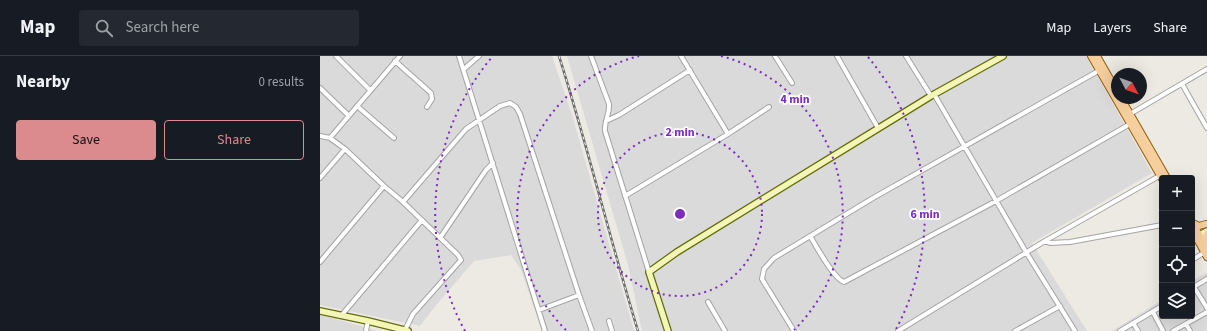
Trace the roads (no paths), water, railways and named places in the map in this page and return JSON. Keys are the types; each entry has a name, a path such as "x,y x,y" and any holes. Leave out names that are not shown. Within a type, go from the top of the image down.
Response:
{"main road":[{"path":"1092,56 1130,124 1162,175"},
{"path":"1097,56 1111,80"},
{"path":"1124,104 1162,175"},
{"path":"1195,224 1199,226 1207,226"},
{"path":"1196,233 1206,251"},
{"path":"1206,251 1207,234"}],"street":[{"path":"336,56 370,90"},
{"path":"330,138 348,115 400,56"},
{"path":"459,56 545,331"},
{"path":"464,69 478,56"},
{"path":"591,56 610,109 604,131 668,331"},
{"path":"681,56 728,134"},
{"path":"775,56 792,84"},
{"path":"837,56 878,128"},
{"path":"906,56 933,95 965,147 1026,252 1075,331"},
{"path":"649,272 677,252 878,128 1003,56"},
{"path":"396,61 431,93 432,100 427,107"},
{"path":"1130,114 1207,69"},
{"path":"606,121 619,115 690,70"},
{"path":"794,331 762,279 764,269 774,258 873,198 1100,70"},
{"path":"1182,84 1207,128"},
{"path":"320,88 348,115"},
{"path":"403,202 461,134 479,120 507,103 512,103 520,114 578,295 592,331"},
{"path":"357,106 394,138"},
{"path":"625,196 728,134 769,107"},
{"path":"810,236 834,273 844,282 996,200 1130,124"},
{"path":"320,136 330,138 344,149 422,220 458,255 461,260 413,314 407,331 368,321 320,312"},
{"path":"320,178 344,149"},
{"path":"440,238 486,170 493,164"},
{"path":"898,331 1026,252 1159,178"},
{"path":"320,262 384,186"},
{"path":"341,316 422,220"},
{"path":"1045,241 1050,244 1070,242 1159,226"},
{"path":"1196,233 1207,226"},
{"path":"1195,258 1206,251"},
{"path":"1195,287 1207,280"},
{"path":"1195,291 1207,308"},
{"path":"539,310 578,295"},
{"path":"708,302 725,331"},
{"path":"1015,331 1060,306"},
{"path":"1120,331 1159,308"},
{"path":"1153,312 1163,331"},
{"path":"1173,331 1207,312"},
{"path":"366,331 368,321"},
{"path":"609,321 612,331"},
{"path":"1133,323 1138,331"},
{"path":"1186,324 1190,331"}],"railway":[{"path":"559,56 638,331"}]}
